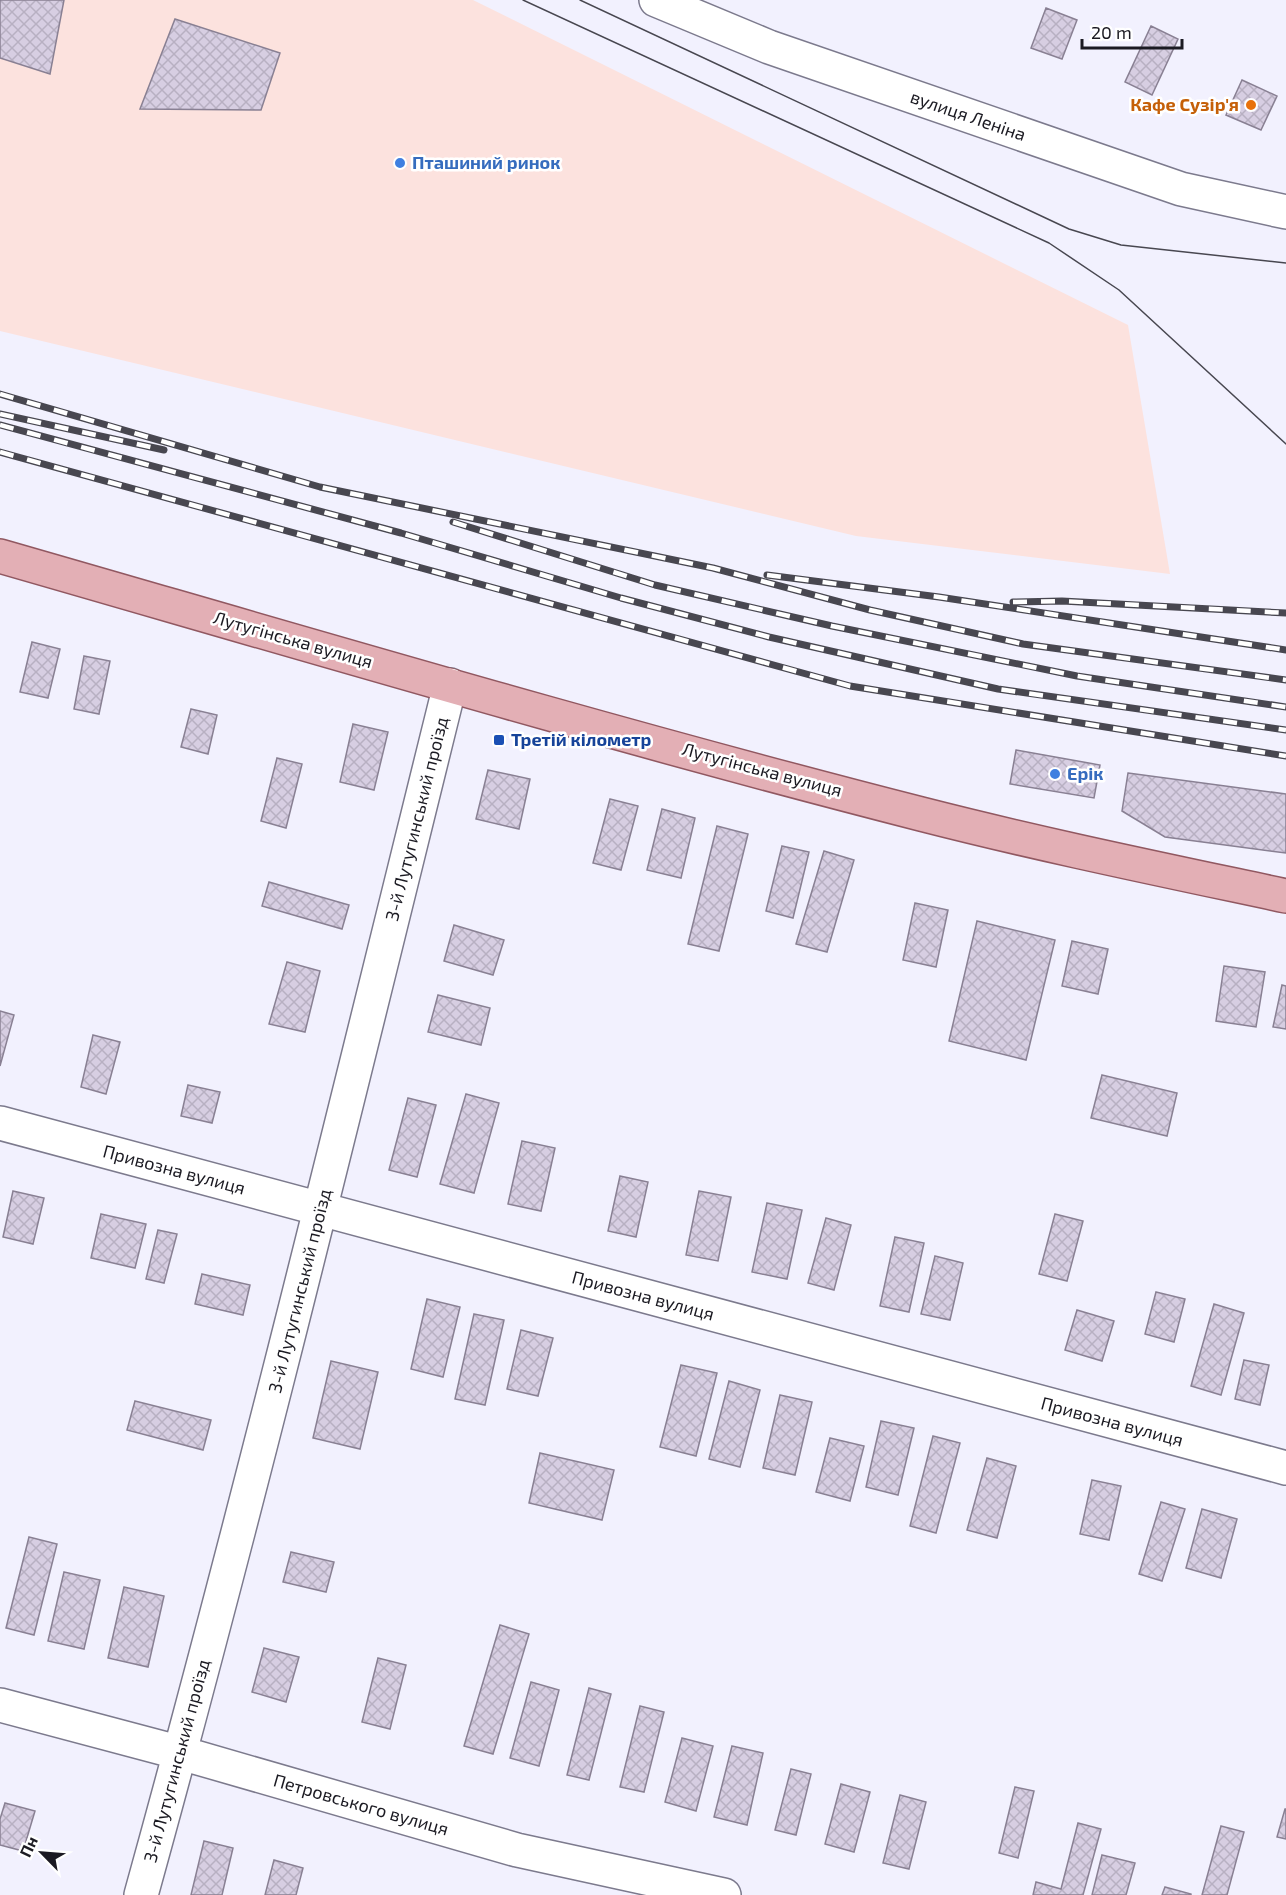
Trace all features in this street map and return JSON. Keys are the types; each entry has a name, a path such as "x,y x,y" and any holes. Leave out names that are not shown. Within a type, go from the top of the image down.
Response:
{"main road":[{"name":"Лутугінська вулиця","path":"0,556 450,685 920,814 1082,853 1286,896"}],"street":[{"name":"вулиця Леніна","path":"656,0 769,47 1180,189 1286,212"},
{"name":"3-й Лутугинський проїзд","path":"141,1895 181,1753 321,1209 450,685"},
{"name":"Привозна вулиця","path":"0,1123 1286,1468"},
{"name":"Петровського вулиця","path":"0,1705 181,1753 517,1850 724,1895"}],"shaded area":[{"name":"Пташиний ринок","path":"0,0 473,0 1128,325 1170,574 856,536 0,331"}],"building":[{"path":"0,0 64,0 50,74 0,58"},
{"path":"1046,8 1077,20 1062,59 1031,48"},
{"path":"175,19 280,53 261,110 140,109"},
{"path":"1151,26 1178,39 1152,95 1125,82"},
{"name":"Кафе Сузір'я","path":"1242,80 1277,96 1261,130 1226,115"},
{"path":"32,642 60,649 48,698 20,692"},
{"path":"84,656 110,661 99,714 74,709"},
{"path":"191,709 217,715 208,754 181,747"},
{"path":"353,724 388,732 374,790 340,782"},
{"name":"Ерік","path":"1016,750 1100,765 1094,798 1010,784"},
{"path":"277,758 302,764 286,828 261,821"},
{"path":"488,770 530,779 519,829 476,819"},
{"path":"1128,773 1286,794 1286,853 1165,837 1122,811"},
{"path":"610,799 638,806 621,870 593,863"},
{"path":"662,809 695,818 681,878 647,870"},
{"path":"717,826 748,834 719,951 688,944"},
{"path":"782,846 809,852 793,918 766,911"},
{"path":"824,851 854,860 827,952 796,944"},
{"path":"269,882 349,905 342,929 262,906"},
{"path":"915,903 948,910 936,967 903,960"},
{"path":"977,921 1055,940 1026,1060 949,1041"},
{"path":"454,925 504,940 493,975 444,961"},
{"path":"1072,941 1108,949 1098,994 1062,986"},
{"path":"287,962 320,971 305,1032 269,1024"},
{"path":"1224,966 1265,972 1256,1027 1216,1021"},
{"path":"1282,985 1286,986 1286,1029 1273,1027"},
{"path":"438,995 490,1008 481,1045 428,1032"},
{"path":"0,1011 14,1015 0,1066"},
{"path":"93,1035 120,1042 106,1094 81,1087"},
{"path":"1102,1075 1177,1093 1167,1136 1091,1118"},
{"path":"188,1085 220,1092 212,1123 181,1116"},
{"path":"466,1094 499,1103 474,1193 440,1184"},
{"path":"408,1098 436,1105 417,1177 389,1170"},
{"path":"522,1141 555,1148 541,1211 508,1204"},
{"path":"620,1176 648,1182 636,1237 608,1231"},
{"path":"13,1191 44,1198 33,1244 3,1237"},
{"path":"699,1191 731,1197 718,1261 686,1255"},
{"path":"767,1203 802,1210 787,1279 752,1272"},
{"path":"101,1214 146,1224 135,1268 91,1258"},
{"path":"1055,1214 1083,1221 1067,1281 1039,1274"},
{"path":"826,1218 851,1225 834,1290 808,1283"},
{"path":"158,1230 177,1234 164,1283 146,1279"},
{"path":"895,1237 924,1243 909,1312 880,1306"},
{"path":"935,1256 963,1263 950,1320 921,1314"},
{"path":"202,1274 250,1285 243,1315 195,1304"},
{"path":"1156,1292 1185,1299 1174,1342 1145,1334"},
{"path":"427,1299 460,1307 443,1377 411,1369"},
{"path":"1214,1304 1244,1313 1221,1395 1191,1386"},
{"path":"1077,1310 1114,1321 1102,1361 1065,1350"},
{"path":"474,1314 504,1320 485,1405 455,1399"},
{"path":"521,1330 553,1338 538,1396 507,1389"},
{"path":"1244,1360 1269,1365 1260,1405 1235,1399"},
{"path":"331,1361 378,1372 360,1449 313,1438"},
{"path":"681,1365 717,1373 696,1456 660,1447"},
{"path":"729,1381 760,1390 740,1467 709,1459"},
{"path":"780,1395 812,1402 795,1475 763,1468"},
{"path":"135,1401 211,1420 203,1450 127,1430"},
{"path":"881,1421 914,1428 898,1495 866,1487"},
{"path":"933,1436 960,1443 936,1533 910,1526"},
{"path":"830,1438 864,1446 850,1501 816,1492"},
{"path":"540,1453 614,1470 602,1520 529,1503"},
{"path":"987,1458 1016,1466 997,1538 967,1530"},
{"path":"1092,1480 1121,1486 1109,1540 1080,1534"},
{"path":"1161,1502 1185,1509 1162,1581 1139,1574"},
{"path":"1202,1509 1237,1519 1221,1578 1186,1568"},
{"path":"29,1537 57,1544 34,1635 6,1628"},
{"path":"291,1552 334,1562 326,1592 283,1582"},
{"path":"64,1572 100,1580 84,1649 48,1641"},
{"path":"124,1587 164,1596 148,1667 108,1658"},
{"path":"500,1625 529,1634 493,1754 464,1746"},
{"path":"264,1648 299,1657 286,1702 252,1692"},
{"path":"378,1658 406,1665 390,1729 362,1722"},
{"path":"531,1682 559,1690 539,1766 510,1758"},
{"path":"589,1688 611,1694 589,1780 567,1775"},
{"path":"640,1706 664,1712 644,1792 620,1787"},
{"path":"682,1738 713,1746 696,1811 665,1802"},
{"path":"732,1746 763,1753 747,1825 714,1817"},
{"path":"791,1769 811,1774 796,1835 775,1830"},
{"path":"841,1784 870,1792 854,1852 825,1844"},
{"path":"1015,1787 1034,1791 1018,1858 999,1853"},
{"path":"900,1795 926,1802 909,1869 883,1863"},
{"path":"5,1803 35,1811 23,1851 0,1845 0,1819"},
{"path":"1286,1809 1286,1839 1277,1837"},
{"path":"1078,1823 1101,1829 1083,1895 1033,1895 1036,1882 1061,1889"},
{"path":"1221,1826 1244,1832 1227,1895 1202,1895"},
{"path":"204,1841 233,1848 222,1895 191,1895"},
{"path":"1102,1855 1135,1863 1126,1895 1092,1895"},
{"path":"274,1860 303,1868 296,1895 265,1895"},
{"path":"1165,1887 1191,1894 1191,1895 1162,1895"}],"tram line":[{"path":"523,0 1049,243 1119,290 1286,444"},
{"path":"580,0 1069,229 1121,245 1286,263"}],"railway":[{"path":"0,394 320,487 713,568 870,610 1023,644 1286,680"},
{"path":"0,414 164,450"},
{"path":"0,425 401,533 621,598 769,637 998,689 1286,730"},
{"path":"0,452 850,686 1286,756"},
{"path":"453,522 655,585 832,626 1077,676 1286,707"},
{"path":"767,575 939,597 1286,650"},
{"path":"1013,602 1062,601 1286,613"}],"place":[{"name":"Кафе Сузір'я","path":"1251,105"},
{"name":"Пташиний ринок","path":"400,163"},
{"name":"Третій кілометр","path":"499,740"},
{"name":"Ерік","path":"1055,774"}]}
